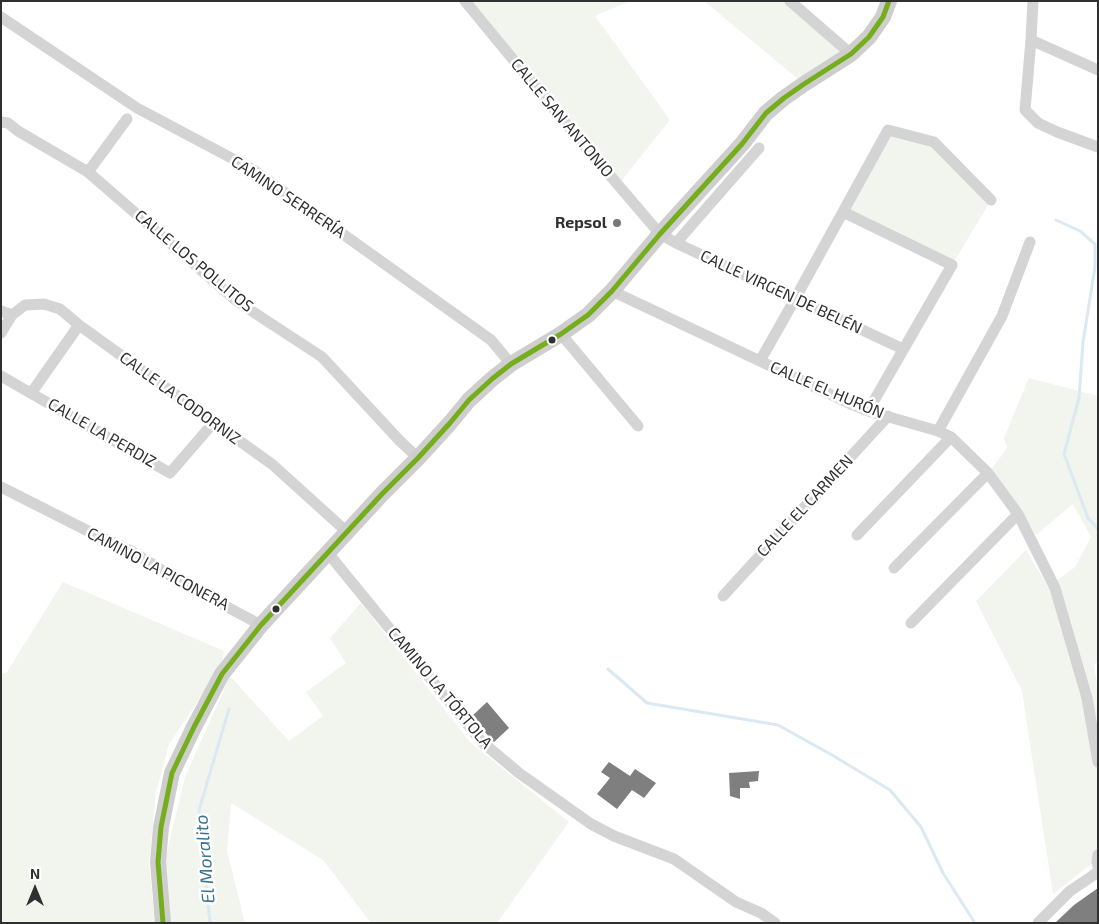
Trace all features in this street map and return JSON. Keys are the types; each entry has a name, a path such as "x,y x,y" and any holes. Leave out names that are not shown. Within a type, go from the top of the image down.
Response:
{"main road":[{"path":"163,923 158,862 161,827 172,773 194,726 222,674 261,625 382,494 450,424 469,400 511,364 588,315 612,291 660,234 742,144 766,113 790,93 851,54 869,37 884,17 889,1"}],"street":[{"name":"CALLE SAN ANTONIO","path":"465,1 660,234"},
{"path":"790,1 851,54"},
{"path":"1033,1 1025,110 1038,123 1098,147"},
{"name":"CAMINO SERRERÍA","path":"1,17 138,108 252,169 490,340 511,364"},
{"path":"1031,40 1098,70"},
{"path":"88,172 127,120"},
{"name":"CALLE LOS POLLITOS","path":"1,122 8,123 18,131 88,172 238,302 322,357 418,458"},
{"path":"760,361 888,130 934,142 991,200"},
{"path":"676,243 759,148"},
{"path":"843,212 952,265 868,410"},
{"name":"CALLE VIRGEN DE BELÉN","path":"660,234 903,349"},
{"path":"938,431 1002,316 1030,242"},
{"name":"CALLE EL HURÓN","path":"612,291 853,405 938,431 951,437 988,473 1018,514 1055,588 1087,698 1098,762"},
{"name":"CALLE LA CODORNIZ","path":"7,313 25,305 44,304 60,309 79,325 273,465 347,532"},
{"path":"1,333 7,313"},
{"path":"32,392 79,325"},
{"path":"560,334 638,426"},
{"name":"CALLE LA PERDIZ","path":"1,376 32,392 170,473 214,422"},
{"name":"CALLE EL CARMEN","path":"722,596 888,416"},
{"path":"857,535 951,437"},
{"path":"894,568 988,473"},
{"name":"CAMINO LA PICONERA","path":"1,487 131,551 186,585 261,625"},
{"path":"911,623 1018,514"},
{"name":"CAMINO LA TÓRTOLA","path":"328,553 482,742 519,773 591,824 614,836 674,859 736,902 761,913 775,923"},
{"path":"1098,855 1098,866"},
{"path":"1038,923 1070,891 1098,872"}],"shaded area":[{"path":"465,1 630,1 595,16 670,120 618,185"},
{"path":"704,1 795,1 854,51 804,84"},
{"path":"888,130 934,142 991,200 952,265 843,212"},
{"path":"1029,378 1098,396 1098,661 1094,665 1098,690 1098,859 1053,894 1022,691 976,601 1026,550 1048,587 1075,567 1091,537 1073,504 1036,535 991,470 1007,448 1004,438"},
{"path":"63,582 224,651 221,667 169,744 156,792 149,863 155,923 1,923 1,674 7,672"},
{"path":"361,603 470,742 569,822 497,923 371,923 323,860 231,803 227,851 245,923 171,923 164,864 185,777 230,676 289,741 323,716 306,692 346,663 330,638"}],"building":[{"path":"487,702 509,728 494,742 471,717"},
{"path":"609,762 630,776 635,769 656,783 644,798 632,790 617,809 597,794 610,778 601,772"},
{"path":"759,771 758,781 749,782 750,788 740,788 740,799 730,796 729,773"},
{"path":"1098,888 1098,923 1055,923 1074,905"}],"waterway":[{"path":"1056,220 1080,231 1095,244 1095,267 1083,342 1079,398 1064,454 1088,518 1098,529"},
{"path":"608,669 647,703 778,725 890,790 921,827 943,873 975,923"},
{"name":"El Moralito","path":"210,923 199,810 229,709"}],"transit line":[{"path":"163,923 158,862 161,827 172,773 222,674 261,625 382,494 418,458 469,400 511,364 561,334 588,315 612,291 660,234 742,144 766,113 804,84 851,54 869,37 883,17 889,1"}],"place":[{"name":"Repsol","path":"617,223"}]}
